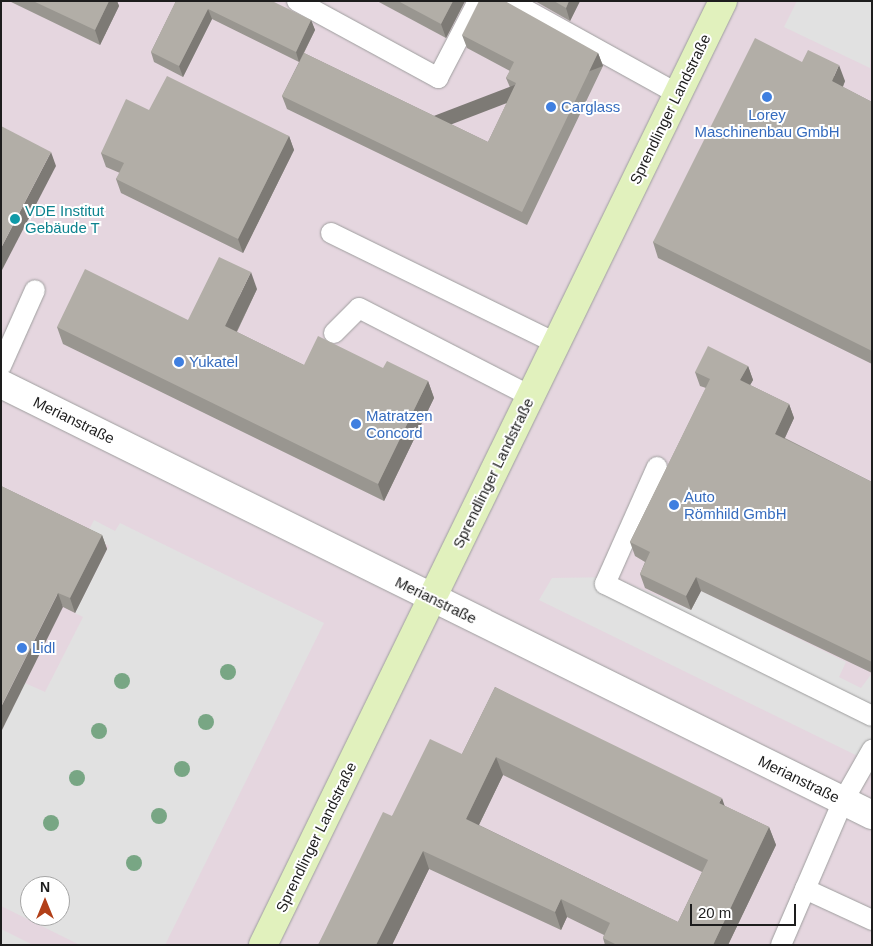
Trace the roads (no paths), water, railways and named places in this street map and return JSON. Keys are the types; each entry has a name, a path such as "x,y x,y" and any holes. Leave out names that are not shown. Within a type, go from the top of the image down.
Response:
{"main road":[{"name":"Sprendlinger Landstraße","path":"263,945 723,1"}],"street":[{"name":"Merianstraße","path":"1,384 872,815"}],"lane":[{"path":"297,1 438,78 478,1"},
{"path":"510,1 678,94"},
{"path":"332,233 556,343"},
{"path":"1,366 35,290"},
{"path":"334,333 358,308 530,396"},
{"path":"657,467 605,584 872,716"},
{"path":"781,945 844,801 872,750"},
{"path":"804,889 872,920"}],"place":[{"name":"Lorey Maschinenbau GmbH","path":"767,97"},
{"name":"Carglass","path":"551,107"},
{"name":"VDE Institut Gebäude T","path":"15,219"},
{"name":"Yukatel","path":"179,362"},
{"name":"Matratzen Concord","path":"356,424"},
{"name":"Auto Römhild GmbH","path":"674,505"},
{"name":"Lidl","path":"22,648"}]}
